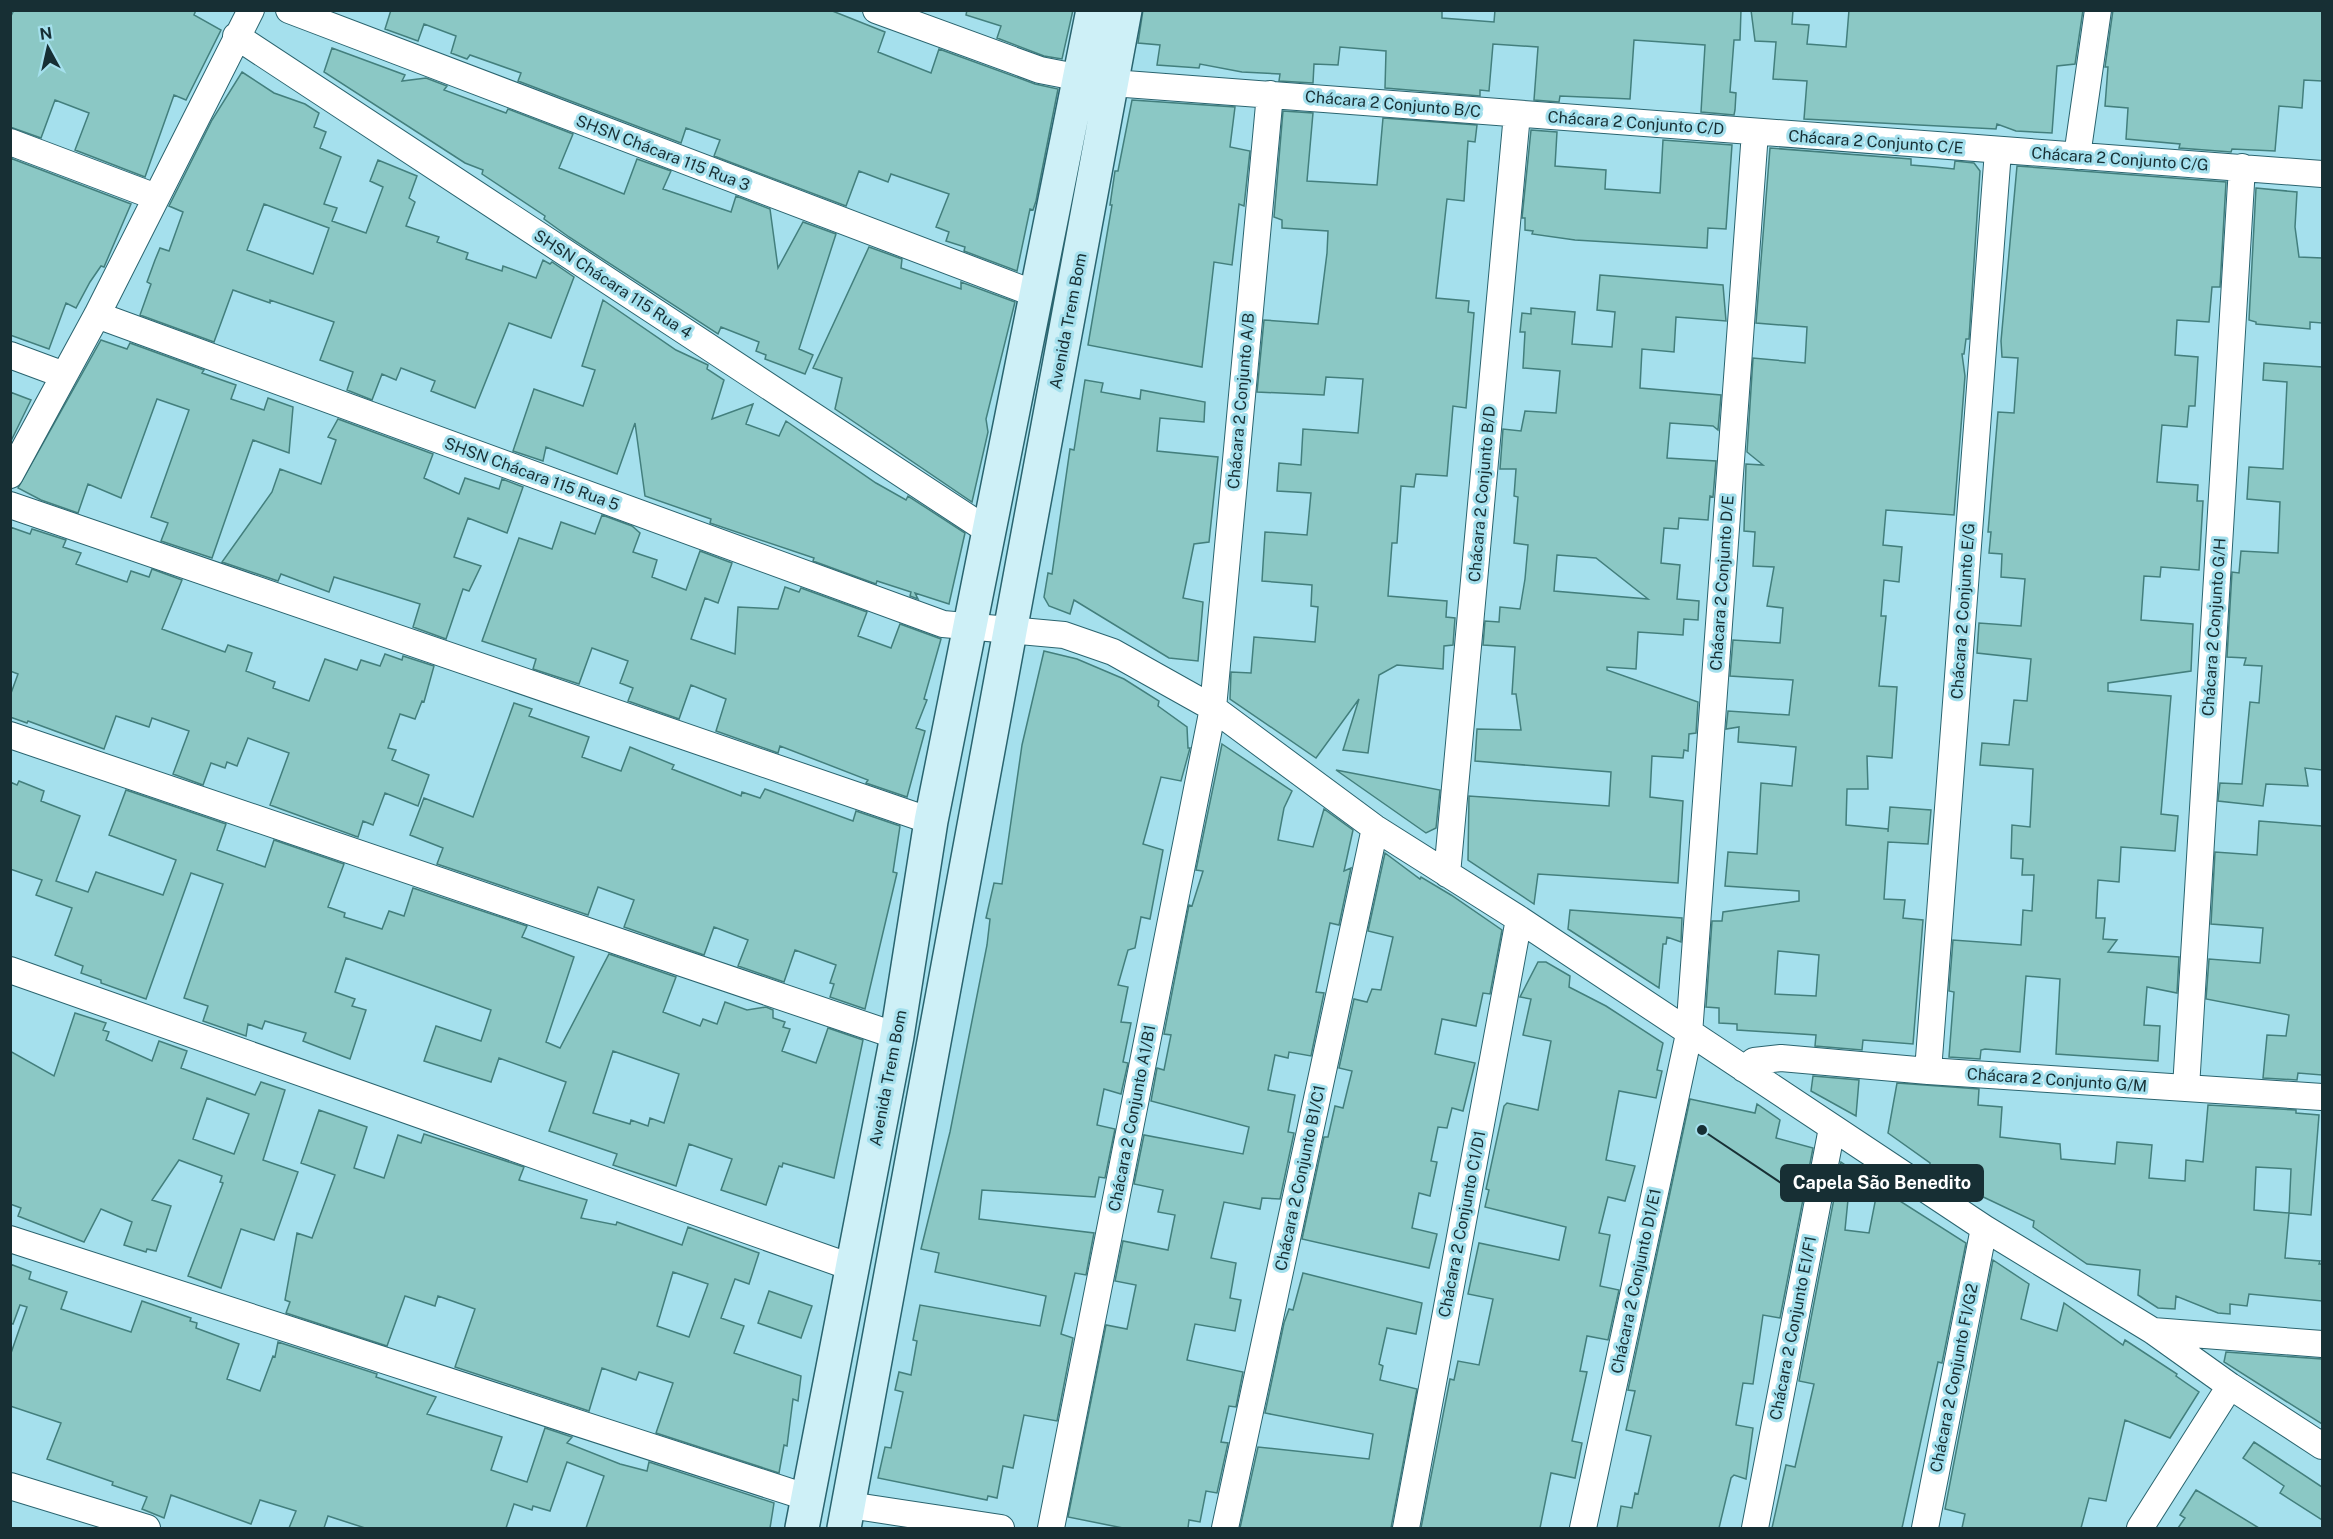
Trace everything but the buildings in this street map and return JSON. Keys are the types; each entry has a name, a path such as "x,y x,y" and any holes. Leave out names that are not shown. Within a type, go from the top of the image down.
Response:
{"street":[{"name":"SHSN Chácara 115 Rua 3","path":"289,10 1038,295"},
{"name":"Chácara 2 Conjunto B/C","path":"876,10 1040,70 1096,81 1517,114"},
{"name":"Avenida Trem Bom","path":"846,1517 1009,631 1096,81 1093,10"},
{"name":"Avenida Trem Bom","path":"806,1513 851,1267 897,1035 931,821 1038,295 1096,81 1125,10"},
{"path":"2077,156 2098,10"},
{"path":"10,475 97,315 250,11"},
{"name":"SHSN Chácara 115 Rua 4","path":"236,36 990,532"},
{"name":"Chácara 2 Conjunto A/B","path":"1213,708 1270,94"},
{"name":"Chácara 2 Conjunto C/D","path":"1517,114 1755,132"},
{"name":"Chácara 2 Conjunto B/D","path":"1447,874 1517,114"},
{"name":"Chácara 2 Conjunto C/E","path":"1755,132 1998,152"},
{"name":"Chácara 2 Conjunto D/E","path":"1689,1034 1755,132"},
{"path":"10,142 156,196"},
{"name":"Chácara 2 Conjunto C/G","path":"1998,152 2322,174"},
{"name":"Chácara 2 Conjunto E/G","path":"1928,1071 1998,152"},
{"name":"Chácara 2 Conjunto G/H","path":"2186,1088 2242,167"},
{"name":"SHSN Chácara 115 Rua 5","path":"97,315 943,624 969,627"},
{"path":"10,355 64,375"},
{"path":"10,505 931,821"},
{"path":"969,627 1064,635 1113,652 1213,708 1374,828 1519,919 1984,1228 2153,1331 2230,1386 2322,1446"},
{"name":"Chácara 2 Conjunto A1/B1","path":"1051,1528 1213,708"},
{"path":"10,735 897,1035"},
{"name":"Chácara 2 Conjunto B1/C1","path":"1225,1528 1374,828"},
{"name":"Chácara 2 Conjunto C1/D1","path":"1406,1528 1519,919"},
{"path":"10,970 851,1267"},
{"name":"Chácara 2 Conjunto D1/E1","path":"1583,1528 1689,1034"},
{"name":"Chácara 2 Conjunto G/M","path":"1744,1069 1754,1061 1781,1058 1928,1071 2322,1097"},
{"name":"Chácara 2 Conjunto E1/F1","path":"1755,1528 1832,1128"},
{"name":"Chácara 2 Conjunto F1/G2","path":"1925,1528 1984,1228"},
{"path":"10,1239 806,1513"},
{"path":"2153,1331 2322,1344"},
{"path":"2140,1528 2230,1386"},
{"path":"10,1485 147,1528"},
{"path":"846,1517 1001,1528"}],"place":[{"name":"Capela São Benedito","path":"1702,1130"}]}
